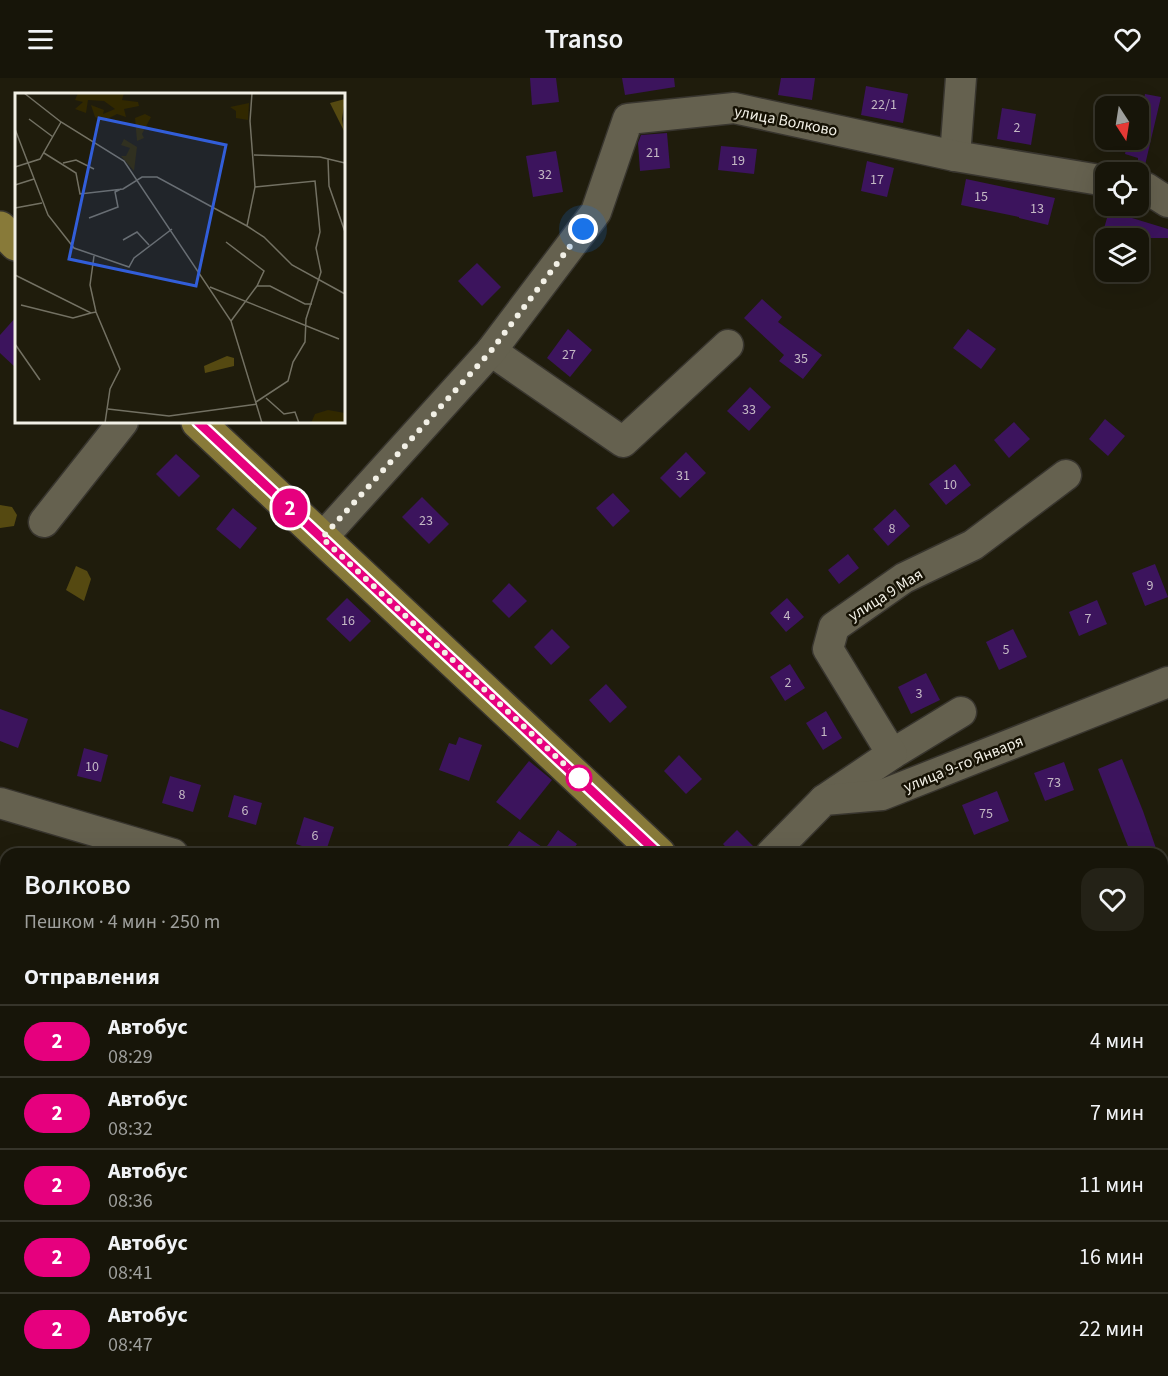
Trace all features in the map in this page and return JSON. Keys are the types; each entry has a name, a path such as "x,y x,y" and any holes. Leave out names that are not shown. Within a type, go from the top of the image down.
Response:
{"main road":[{"path":"0,228 15,243"},
{"path":"199,423 653,848"}],"street":[{"path":"955,156 961,78"},
{"name":"улица Волково","path":"322,538 491,351 596,212 628,119 734,108 955,156 1095,179"},
{"path":"1149,190 1168,202"},
{"path":"491,351 623,442 728,345"},
{"path":"44,522 122,423"},
{"name":"улица 9 Мая","path":"892,754 828,649 834,627 904,578 973,545 1066,476"},
{"name":"улица 9-го Января","path":"824,800 882,795 1168,682"},
{"path":"777,848 824,800 892,754 961,712"},
{"path":"0,803 153,848"}],"shaded area":[{"path":"0,505 12,507 17,515 14,526 0,528"},
{"path":"76,566 87,571 91,579 84,601 66,590"}],"building":[{"path":"530,78 556,78 559,102 532,105"},
{"path":"622,78 674,78 675,87 625,95"},
{"path":"781,78 815,78 812,100 778,95"},
{"path":"866,86 908,94 903,123 861,115"},
{"path":"1145,94 1161,97 1149,148 1149,96 1145,96"},
{"path":"1002,108 1036,114 1031,145 997,139"},
{"path":"667,133 670,168 640,171 638,143 641,135"},
{"path":"721,146 757,149 754,174 718,170"},
{"path":"1126,150 1149,150 1146,162 1138,162 1138,158 1125,154"},
{"path":"556,151 563,192 533,197 526,156"},
{"path":"867,161 894,168 887,197 861,191"},
{"path":"966,179 1055,198 1048,225 961,205"},
{"path":"1108,216 1125,216 1168,229 1168,238 1149,238 1149,228 1104,228"},
{"path":"477,263 501,287 482,306 458,281"},
{"path":"762,299 782,317 778,322 822,355 803,379 779,361 784,355 744,318"},
{"path":"15,318 15,367 0,353 0,335"},
{"path":"568,329 592,350 570,377 547,358"},
{"path":"968,329 996,349 981,369 953,348"},
{"path":"750,387 771,407 749,431 727,411"},
{"path":"1105,419 1125,436 1108,456 1089,439"},
{"path":"1014,422 1030,439 1009,458 994,440"},
{"path":"686,452 706,473 680,498 660,478"},
{"path":"176,454 200,476 179,497 156,474"},
{"path":"955,464 971,485 946,505 929,484"},
{"path":"613,493 630,511 613,527 596,508"},
{"path":"422,497 449,524 429,544 402,517"},
{"path":"233,508 257,528 240,549 216,529"},
{"path":"895,509 910,526 888,546 873,529"},
{"path":"848,554 859,568 839,584 828,570"},
{"path":"1155,564 1168,597 1145,606 1132,573"},
{"path":"509,583 527,601 509,618 492,601"},
{"path":"347,598 371,621 350,642 326,619"},
{"path":"787,598 804,617 786,632 770,613"},
{"path":"1097,600 1107,624 1079,636 1069,612"},
{"path":"552,629 570,647 551,665 534,647"},
{"path":"1013,629 1027,657 999,670 986,642"},
{"path":"790,664 805,688 785,701 770,677"},
{"path":"926,673 940,700 911,714 898,687"},
{"path":"606,684 627,707 610,723 589,700"},
{"path":"0,709 28,719 18,748 0,741"},
{"path":"826,711 842,738 823,750 806,723"},
{"path":"459,737 482,745 469,781 439,770 449,743 456,745"},
{"path":"84,748 108,755 101,782 77,776"},
{"path":"679,755 702,779 686,794 664,771"},
{"path":"1122,759 1156,848 1129,848 1098,769"},
{"path":"529,761 552,780 520,820 496,802"},
{"path":"1064,762 1074,790 1045,801 1034,773"},
{"path":"170,776 201,785 193,812 162,803"},
{"path":"997,791 1009,821 974,835 962,805"},
{"path":"234,795 262,803 256,825 228,817"},
{"path":"304,817 334,827 327,848 308,848 296,844"},
{"path":"558,830 577,844 574,848 546,848"},
{"path":"737,830 755,848 727,848 723,844"},
{"path":"519,831 544,848 506,848"}],"bus line":[{"name":"2","path":"199,423 653,848"}],"route":[{"path":"579,778 322,538 491,351 583,229"}]}
